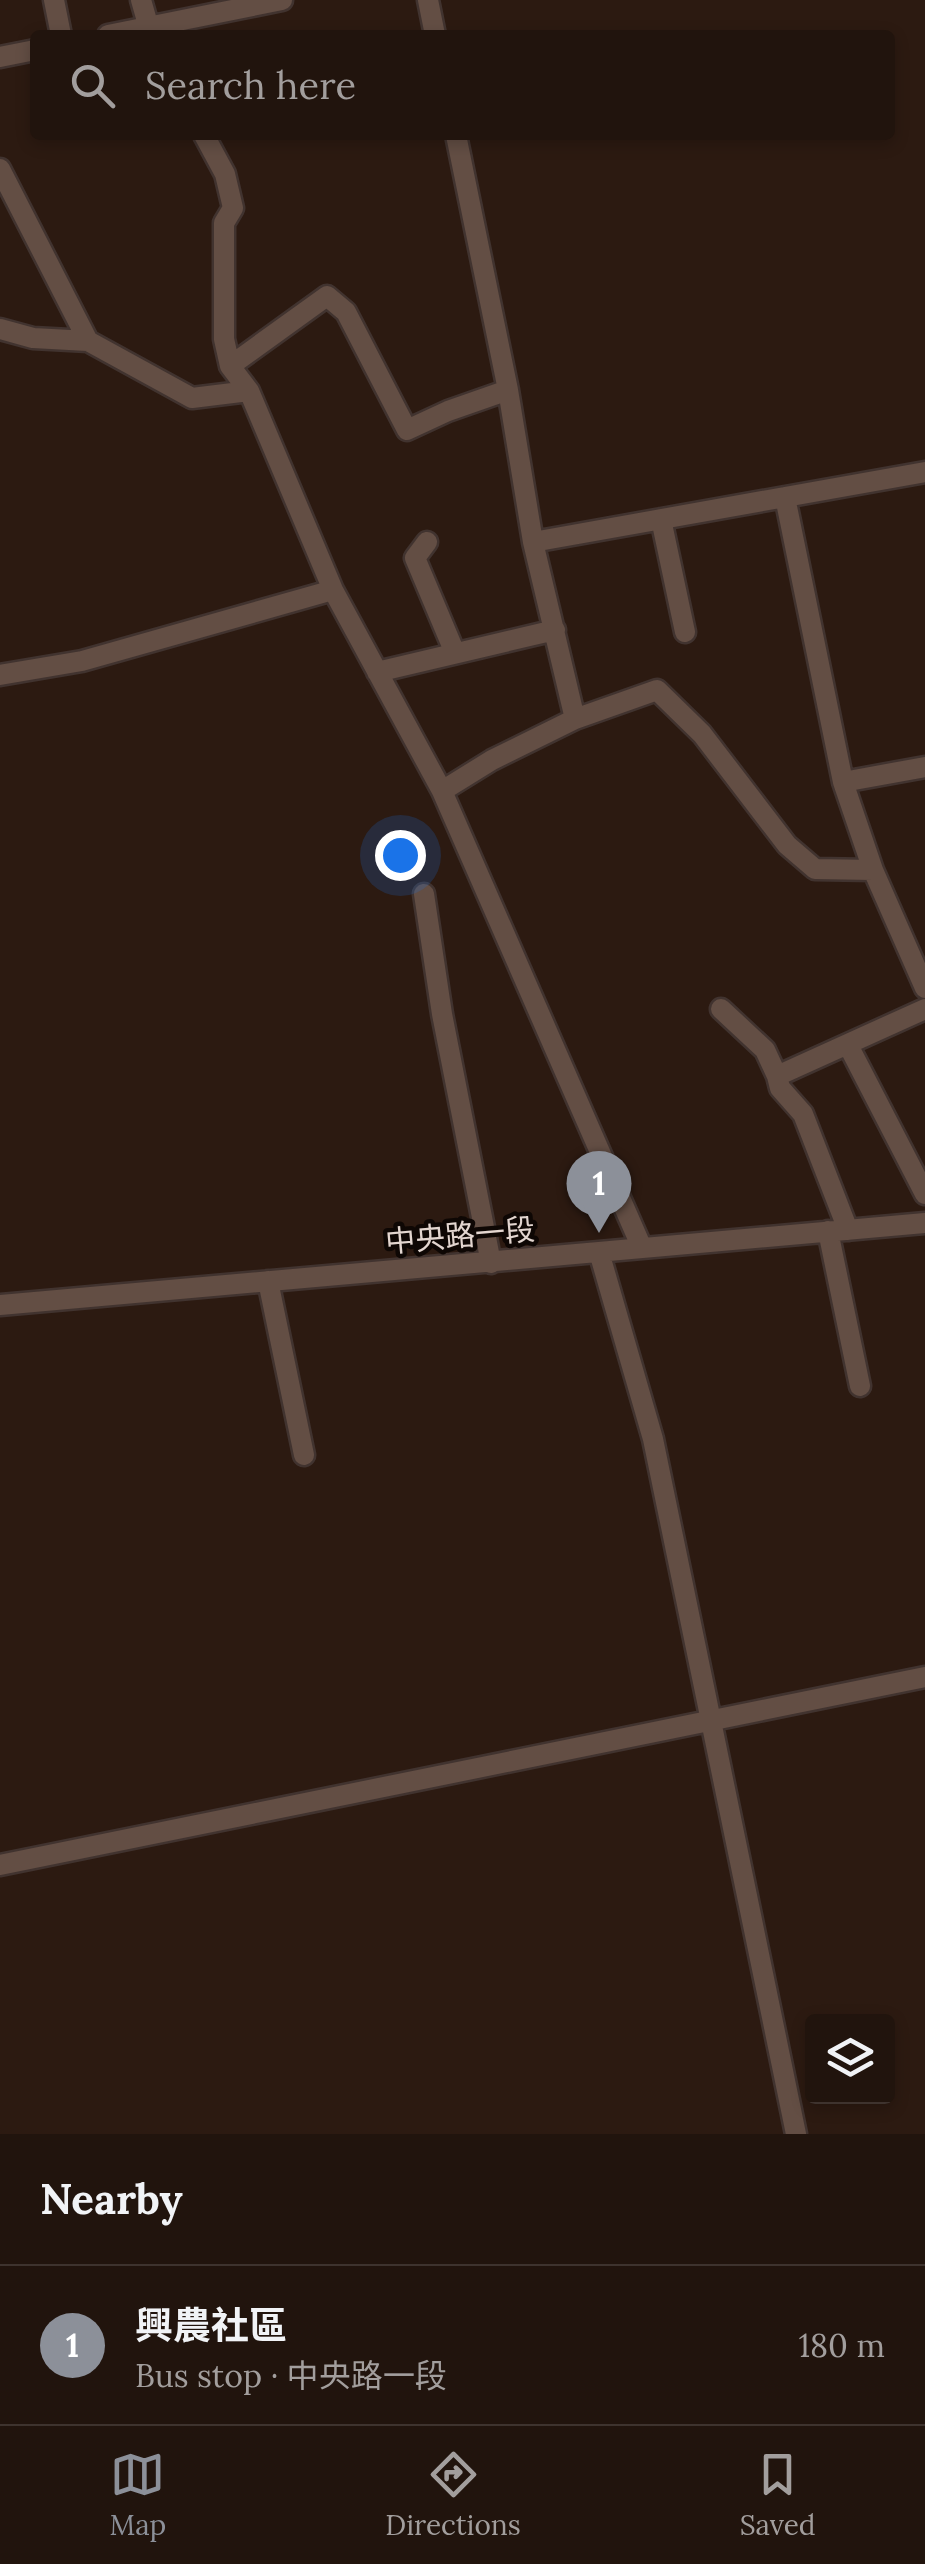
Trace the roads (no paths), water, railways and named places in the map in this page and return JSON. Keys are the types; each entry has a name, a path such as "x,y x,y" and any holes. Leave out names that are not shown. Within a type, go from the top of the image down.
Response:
{"street":[{"path":"54,0 60,30"},
{"path":"140,0 148,30 282,0"},
{"path":"428,0 434,30"},
{"path":"0,57 30,51"},
{"path":"207,140 225,174 233,208 224,223 224,339 230,366 249,391 334,590 442,791 642,1248"},
{"path":"457,140 508,390 533,542 575,718"},
{"path":"0,169 88,341"},
{"path":"230,366 327,296 346,312 408,430 508,390"},
{"path":"0,329 32,338 88,341 192,398 249,391"},
{"path":"533,542 925,472"},
{"path":"785,497 843,782 873,870 925,988"},
{"path":"661,519 685,632"},
{"path":"426,542 414,558 455,653"},
{"path":"1,672 82,661 334,590"},
{"path":"377,672 555,630"},
{"path":"442,791 492,760 575,718 657,690 702,734 788,845 815,869 873,870"},
{"path":"843,782 925,768"},
{"path":"424,894 442,1014 491,1262"},
{"path":"721,1008 765,1050 780,1088 803,1114 838,1230 860,1386"},
{"path":"777,1076 925,1009"},
{"path":"848,1045 925,1194"},
{"name":"中央路一段","path":"0,1306 925,1224"},
{"path":"599,1252 653,1439 796,2134"},
{"path":"268,1281 304,1455"},
{"path":"0,1864 925,1677"}],"place":[{"name":"興農社區","path":"599,1233"}]}
